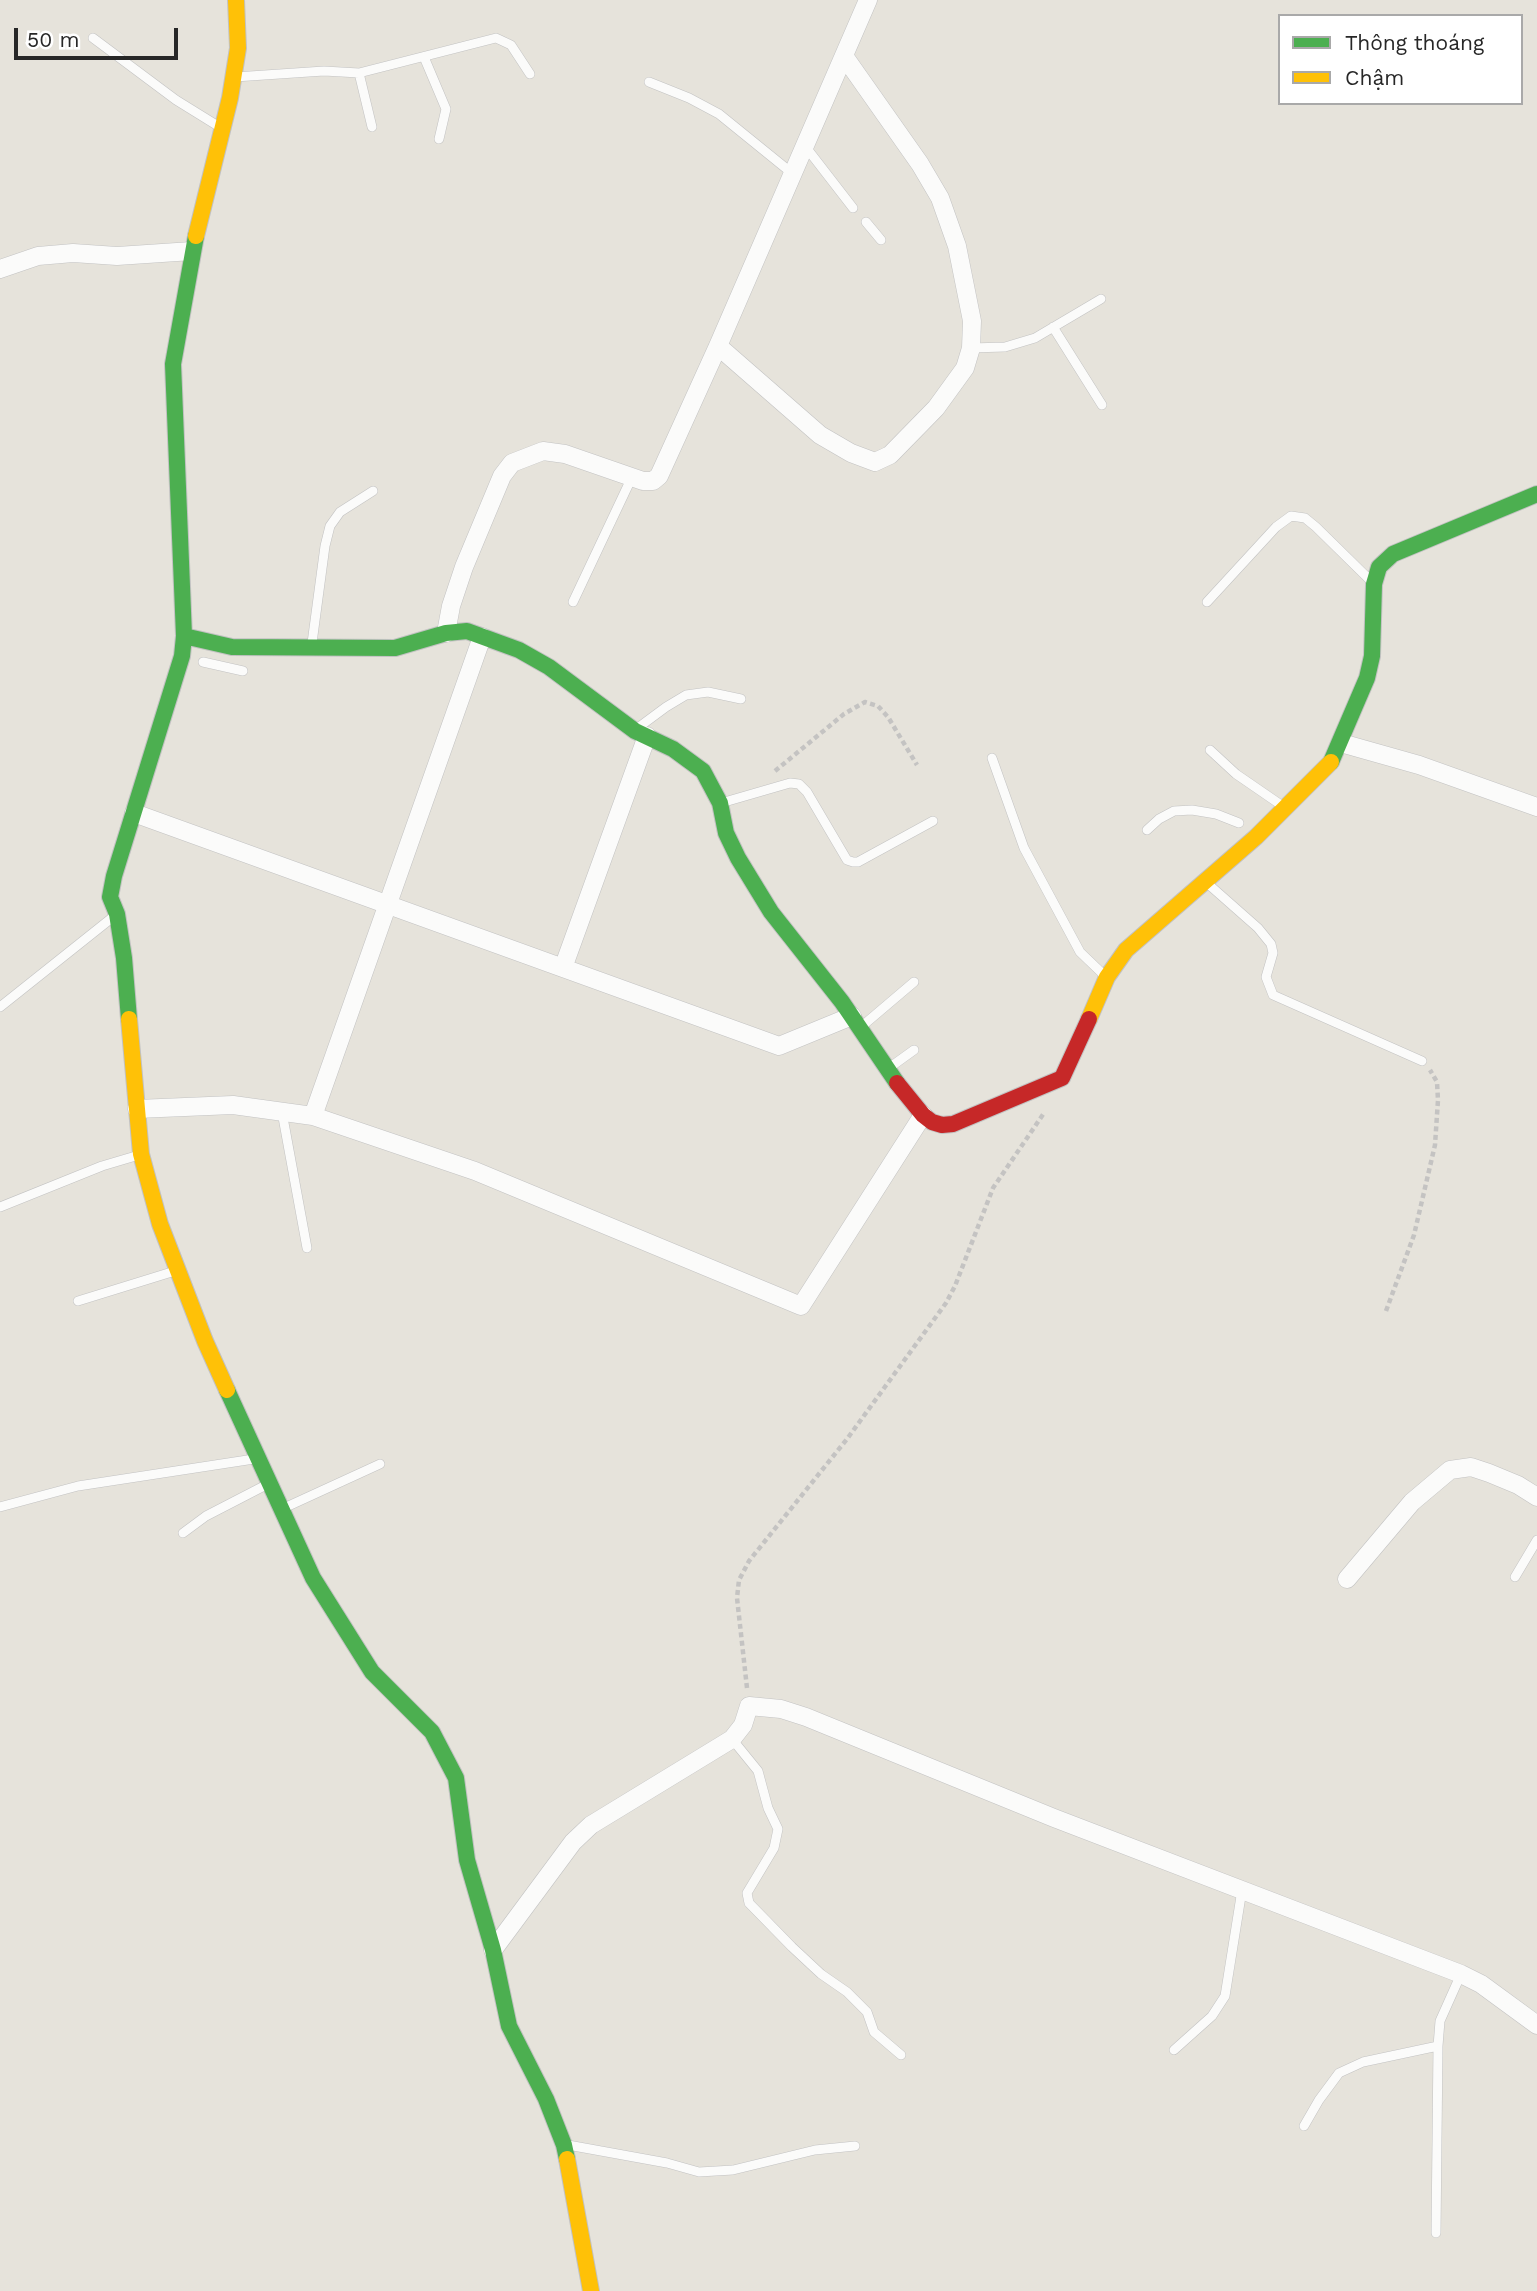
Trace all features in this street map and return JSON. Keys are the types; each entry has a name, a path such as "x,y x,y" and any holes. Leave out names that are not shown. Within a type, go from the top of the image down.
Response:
{"street":[{"path":"236,0 238,48 233,77 223,129 192,251 173,364 186,657 134,813 110,897 117,914 130,1011 141,1154 160,1224 205,1342 313,1578 372,1671 432,1732 457,1778 467,1860 493,1950 509,2026 546,2099 564,2145 590,2284"},
{"path":"446,633 451,606 464,568 502,476 512,463 543,451 565,454 643,481 653,481 659,476 868,0"},
{"path":"718,346 820,435 851,453 876,461 890,455 936,408 965,368 971,348 972,321 957,246 940,198 920,164 844,56"},
{"path":"0,269 38,256 73,253 117,256 192,251"},
{"path":"184,636 232,647 395,648 446,633 467,631 519,650 549,667 641,733 673,749 703,771 720,803 726,833 738,858 771,912 856,1022 905,1095 932,1122 953,1124 1062,1078 1107,977 1126,950 1286,808 1329,766 1367,678 1372,656 1374,584 1379,567 1393,554 1537,494"},
{"path":"313,1116 482,636"},
{"path":"563,968 641,733"},
{"path":"1341,743 1419,765 1537,807"},
{"path":"134,813 779,1046 856,1022"},
{"path":"137,1108 233,1105 313,1116 475,1171 801,1306 923,1115"},
{"path":"1347,1579 1412,1503 1450,1469 1471,1468 1489,1473 1518,1485 1537,1497"},
{"path":"493,1950 573,1842 591,1825 732,1739 743,1725 749,1706 781,1709 806,1717 1054,1818 1461,1974 1481,1984 1537,2025"}],"lane":[{"path":"93,38 176,100 223,129"},
{"path":"233,77 324,71 359,73 496,38 510,45 530,74"},
{"path":"424,57 446,109 439,139"},
{"path":"359,73 372,127"},
{"path":"649,82 689,97 719,114 793,174"},
{"path":"805,146 853,208"},
{"path":"866,222 881,240"},
{"path":"971,348 1005,347 1035,338 1101,299"},
{"path":"1053,327 1102,405"},
{"path":"573,602 632,477"},
{"path":"312,649 330,526 340,512 373,491"},
{"path":"1207,602 1276,527 1291,516 1305,518 1316,527 1374,584"},
{"path":"203,662 243,671"},
{"path":"641,733 666,707 687,695 708,692 741,699"},
{"path":"1210,750 1236,774 1286,808"},
{"path":"992,758 1024,848 1080,952 1107,977"},
{"path":"720,803 790,783 799,784 807,792 847,860 853,862 859,862 933,821"},
{"path":"1147,830 1174,811 1192,810 1216,814 1239,823"},
{"path":"1204,880 1258,928 1271,944 1273,953 1266,977 1273,995 1422,1061"},
{"path":"0,1007 117,914"},
{"path":"856,1022 914,982"},
{"path":"887,1069 914,1051"},
{"path":"282,1112 307,1248"},
{"path":"0,1208 102,1166 141,1154"},
{"path":"78,1301 177,1270"},
{"path":"0,1507 78,1486 259,1458"},
{"path":"282,1508 380,1464"},
{"path":"183,1532 206,1516 271,1483"},
{"path":"1515,1577 1537,1540"},
{"path":"732,1739 758,1771 768,1808 778,1829 774,1848 747,1893 749,1903 792,1947 867,2012 874,2032 901,2055"},
{"path":"1174,2050 1212,2016 1225,1996 1242,1890"},
{"path":"1436,2232 1440,2021 1461,1974"},
{"path":"1304,2126 1339,2073 1363,2062 1438,2046"},
{"path":"564,2145 667,2163 699,2172 733,2170 815,2150 855,2146"}],"path":[{"path":"774,772 844,713 865,702 878,706 888,717 917,765"},
{"path":"1386,1311 1414,1235 1435,1145 1437,1083 1433,1073 1422,1061"},
{"path":"749,1706 737,1598 739,1580 749,1561 847,1440 946,1303 993,1188 1047,1107"}],"traffic: fast":[{"path":"129,1019 124,958 117,914 110,897 114,876 182,656 184,636 173,364 196,236"},
{"path":"1331,762 1367,678 1372,656 1374,584 1379,567 1393,554 1537,494"},
{"path":"184,636 232,647 395,648 446,633 467,631 519,650 549,667 635,731 673,749 703,771 720,803 726,833 738,858 771,912 842,1002 897,1083"},
{"path":"227,1390 313,1578 372,1672 432,1732 456,1778 467,1860 493,1950 509,2026 546,2099 567,2159"}],"traffic: slow":[{"path":"196,236 230,98 238,48 236,0"},
{"path":"1089,1019 1107,977 1126,950 1256,837 1331,762"},
{"path":"129,1019 141,1154 160,1224 227,1390"},
{"path":"567,2159 591,2291"}],"traffic: jam":[{"path":"897,1083 932,1122 953,1124 1062,1078 1089,1019"}]}
